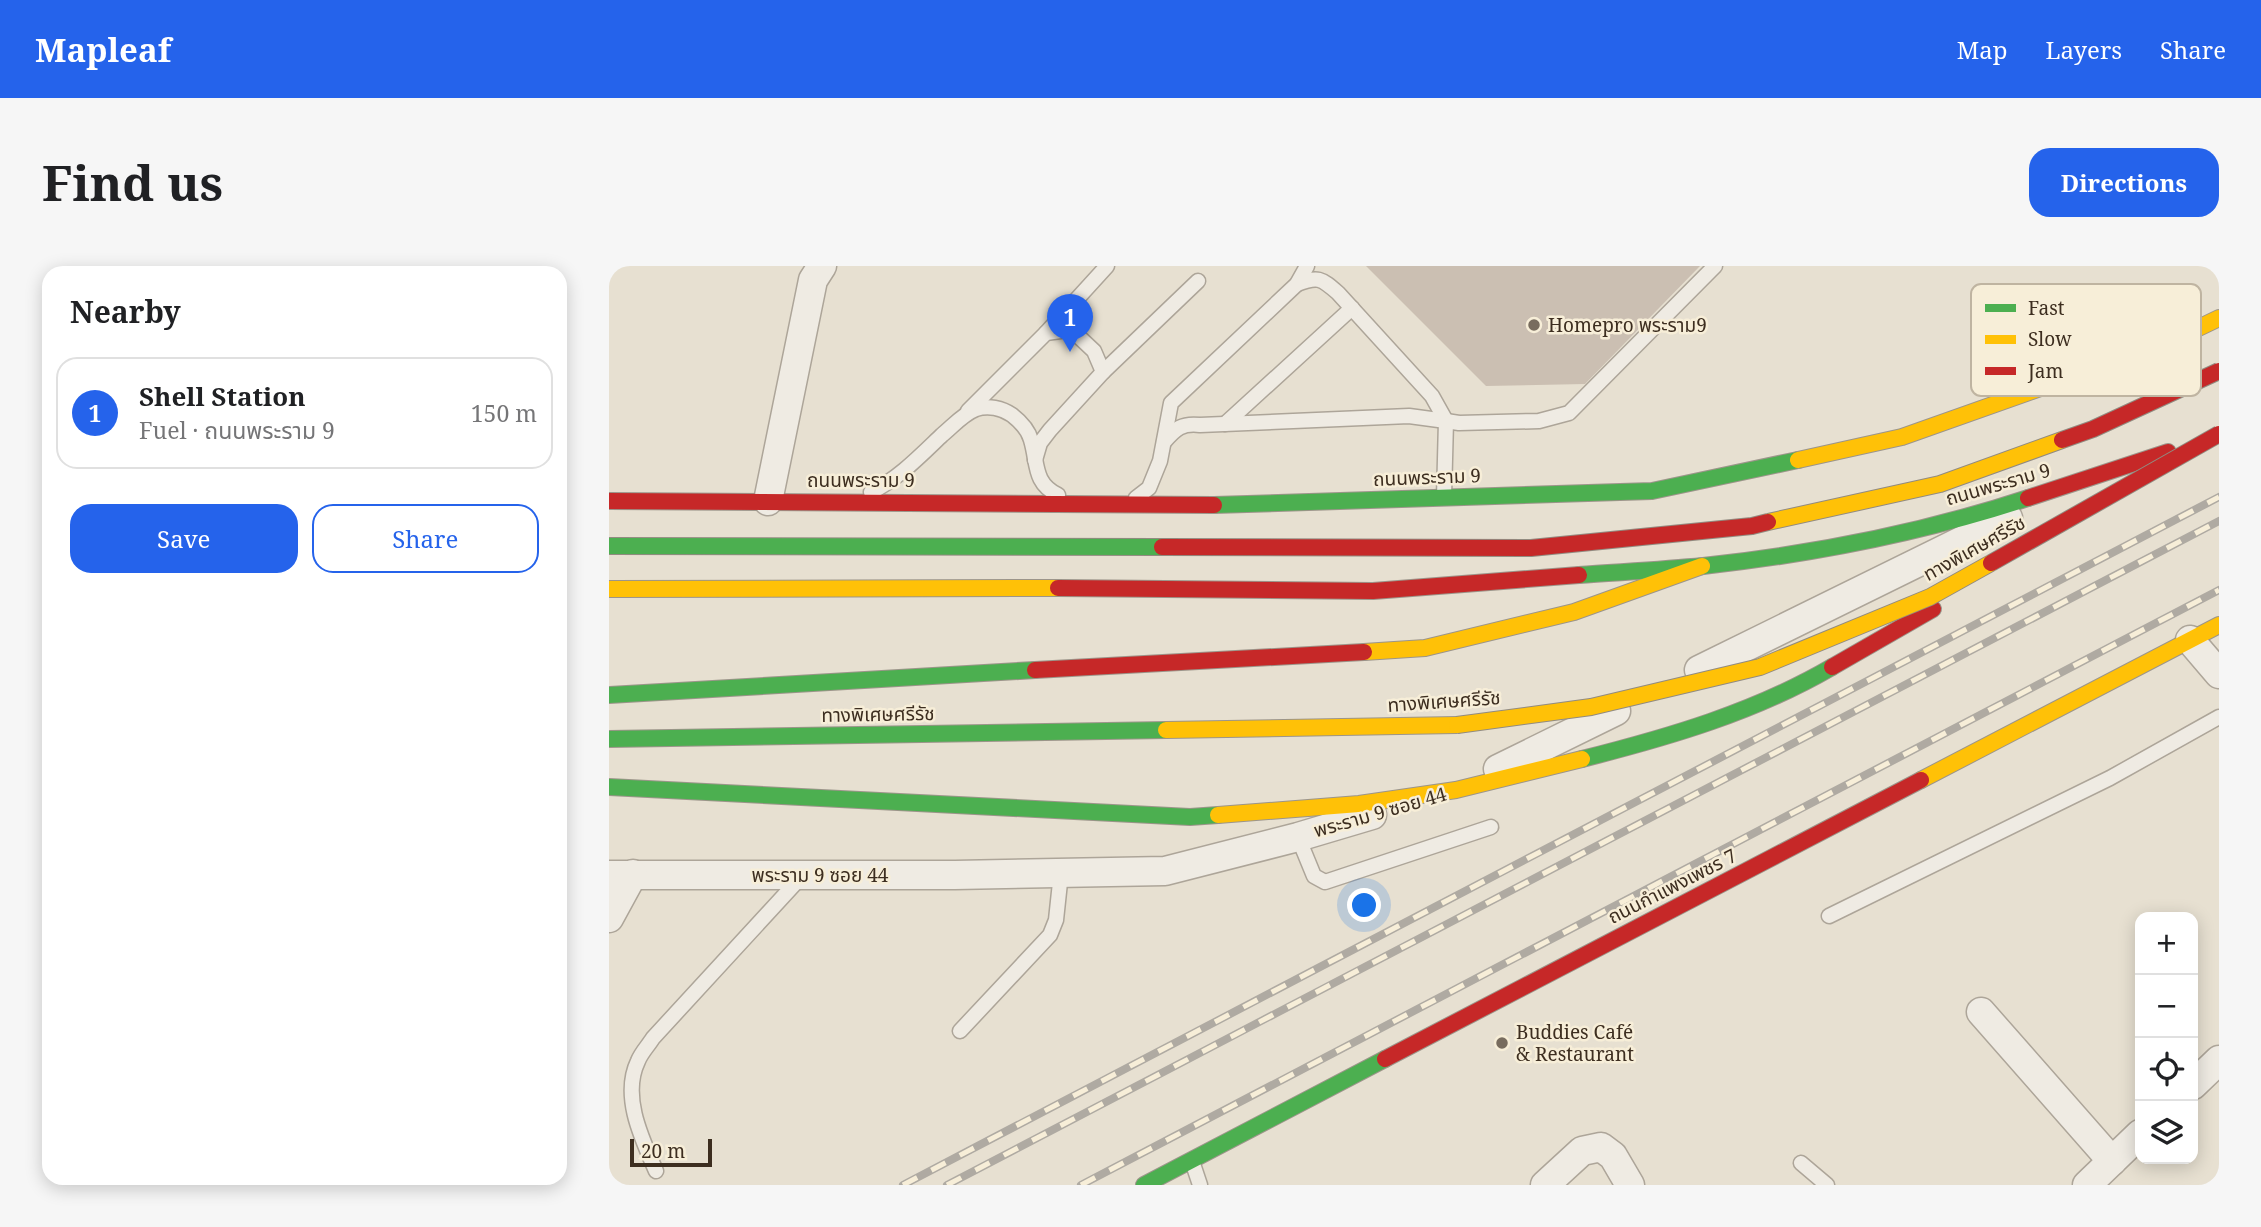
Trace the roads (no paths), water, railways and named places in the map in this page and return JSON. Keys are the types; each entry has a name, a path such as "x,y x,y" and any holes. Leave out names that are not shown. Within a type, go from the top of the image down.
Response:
{"main road":[{"name":"ถนนพระราม 9","path":"2201,327 2219,318"},
{"path":"2201,379 2219,371"},
{"name":"ถนนพระราม 9","path":"609,500 716,514 768,501 1227,505 1652,491 1902,437 2018,396"},
{"path":"609,546 1531,548 1752,526 1940,484 2093,429 2165,396"},
{"name":"ถนนพระราม 9","path":"609,589 713,576 1373,590 1702,566 1843,546 1983,513 2219,433"},
{"name":"ทางพิเศษศรีรัช","path":"609,739 1457,725 1591,707 1760,667 1930,597 2219,433"},
{"path":"609,787 1191,817 1359,804 1455,790 1638,745 1730,716 1810,680 2050,536 2172,451"},
{"path":"713,576 716,514"},
{"path":"609,695 1425,648 1574,612 1702,566"},
{"name":"ถนนกำแพงเพชร 7","path":"1144,1185 2219,625"}],"street":[{"path":"768,501 813,279 822,266"},
{"name":"พระราม 9 ซอย 44","path":"621,874 1165,871 1298,837 1455,790 2083,481"},
{"path":"2190,640 2219,674"},
{"path":"609,918 621,874"},
{"path":"1981,1012 2112,1161"},
{"path":"2198,1080 2219,1060"},
{"path":"2087,1185 2135,1139"},
{"path":"1545,1185 1582,1151 1601,1147 1612,1156 1630,1185"}],"lane":[{"path":"847,501 886,485 962,417 1046,333 1107,266"},
{"path":"1130,503 1149,488 1160,461 1171,403 1297,284 1307,266"},
{"path":"1164,442 1184,424 1409,416 1476,423 1539,421 1569,413 1715,266"},
{"path":"1297,284 1310,279 1323,280 1352,308 1432,397 1446,421 1444,498"},
{"path":"1034,462 1040,443 1050,430 1103,372 1198,281"},
{"path":"1225,424 1352,308"},
{"path":"1046,333 1068,330 1077,335 1094,351 1103,372"},
{"path":"962,417 978,408 1004,410 1026,428 1042,484 1077,502"},
{"path":"1829,916 2110,778 2219,717"},
{"path":"1298,837 1314,876 1325,882 1490,827"},
{"path":"960,1031 1050,934 1056,920 1061,873"},
{"path":"656,1171 639,1130 631,1087 637,1062 653,1038 803,874"},
{"path":"1192,1160 1200,1185"},
{"path":"1801,1163 1827,1185"}],"railway":[{"path":"903,1185 2219,497"},
{"path":"947,1185 2219,521"},
{"path":"1081,1185 2219,590"}],"place":[{"name":"Homepro พระราม9","path":"1534,325"},
{"name":"Shell Station","path":"1070,352"},
{"name":"Buddies Café & Restaurant","path":"1502,1043"}]}
